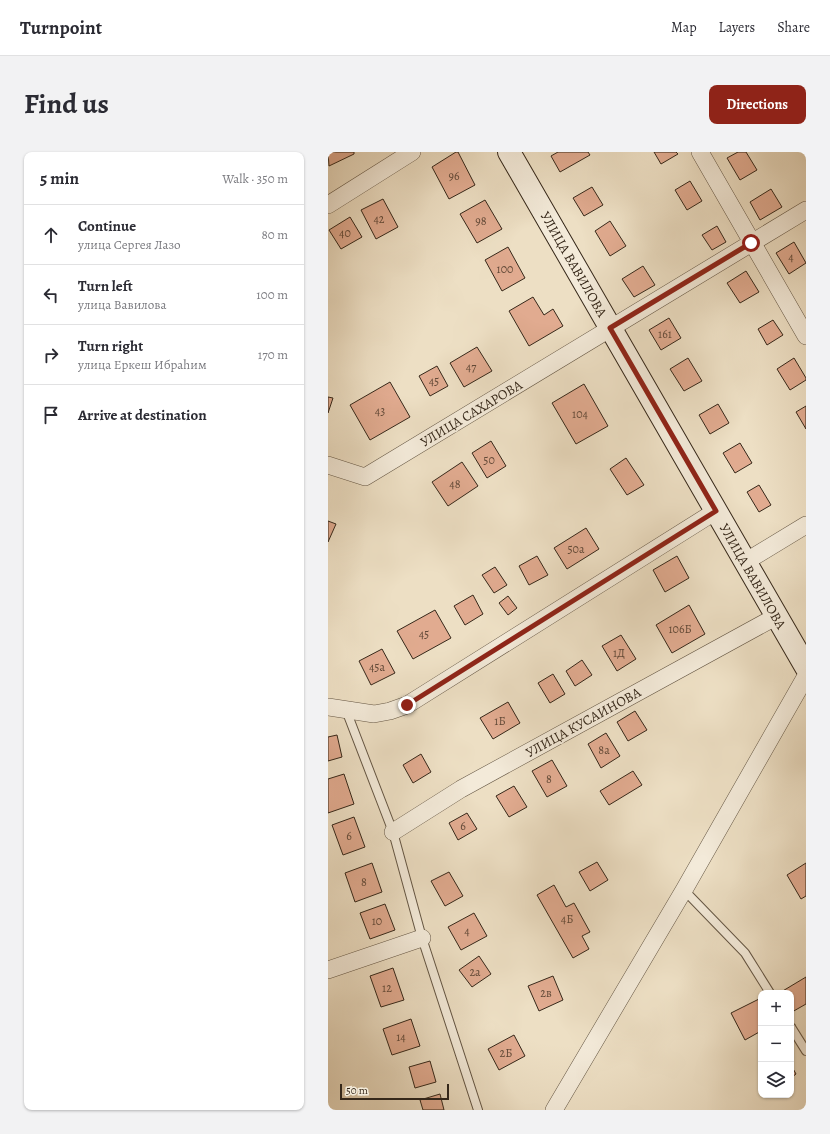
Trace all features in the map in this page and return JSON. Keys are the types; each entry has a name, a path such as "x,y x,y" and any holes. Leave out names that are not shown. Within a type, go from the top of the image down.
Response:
{"street":[{"path":"328,205 412,152"},
{"name":"УЛИЦА ВАВИЛОВА","path":"509,152 806,667"},
{"path":"700,152 751,243 806,336"},
{"name":"УЛИЦА САХАРОВА","path":"328,465 365,477 806,210"},
{"path":"328,707 374,714 390,711 407,705 716,511"},
{"path":"745,562 806,525"},
{"name":"УЛИЦА КУСАИНОВА","path":"393,832 461,789 777,616"},
{"path":"554,1110 684,890 806,676"},
{"path":"328,970 422,938"}],"lane":[{"path":"346,710 393,832 422,938 478,1110"},
{"path":"684,890 745,953 768,990"},
{"path":"794,1032 806,1051"}],"building":[{"path":"328,152 354,152 354,154 329,166"},
{"path":"458,152 475,185 449,199 432,167"},
{"path":"558,152 588,152 590,155 560,172 551,156"},
{"path":"654,152 676,152 678,154 661,164"},
{"path":"738,152 746,152 757,170 740,180 727,158"},
{"path":"690,181 702,201 687,210 675,190"},
{"path":"592,187 603,205 584,216 573,198"},
{"path":"771,189 782,207 760,220 750,202"},
{"path":"383,199 398,227 376,239 361,210"},
{"path":"485,200 502,229 477,243 460,214"},
{"path":"350,217 362,237 341,249 329,230"},
{"path":"610,221 626,246 610,256 595,231"},
{"path":"717,226 726,242 712,250 702,235"},
{"path":"794,242 806,263 789,274 776,253"},
{"path":"508,247 525,278 502,291 485,260"},
{"path":"643,266 655,285 634,297 622,279"},
{"path":"746,271 759,292 740,303 727,283"},
{"path":"533,297 544,315 553,309 563,326 529,346 509,311"},
{"path":"669,318 681,338 661,350 649,330"},
{"path":"773,320 783,335 767,345 758,329"},
{"path":"477,347 492,371 464,387 450,363"},
{"path":"688,358 702,381 684,391 670,369"},
{"path":"794,358 806,380 790,390 777,369"},
{"path":"437,366 448,386 430,396 419,376"},
{"path":"390,382 410,417 370,440 350,405"},
{"path":"584,384 608,426 576,444 552,403"},
{"path":"328,397 333,398 328,413"},
{"path":"718,404 729,423 710,434 699,415"},
{"path":"806,406 806,429 796,412"},
{"path":"491,441 506,466 487,478 472,453"},
{"path":"740,443 752,463 735,473 723,453"},
{"path":"626,458 644,485 627,495 610,469"},
{"path":"462,462 478,486 448,506 432,482"},
{"path":"759,485 771,505 759,512 747,492"},
{"path":"328,521 336,524 328,542"},
{"path":"586,528 599,549 567,569 554,548"},
{"path":"537,556 548,575 529,585 519,566"},
{"path":"677,556 689,578 665,592 653,570"},
{"path":"495,567 507,585 494,593 482,575"},
{"path":"473,595 483,614 465,625 454,606"},
{"path":"508,596 517,608 508,615 499,603"},
{"path":"689,605 705,634 672,653 656,625"},
{"path":"435,610 451,638 413,659 397,631"},
{"path":"621,635 636,659 617,671 602,646"},
{"path":"382,649 395,673 371,685 359,661"},
{"path":"582,660 592,675 575,686 566,671"},
{"path":"553,674 565,694 550,703 538,683"},
{"path":"508,702 520,723 493,739 480,718"},
{"path":"635,711 647,730 628,741 617,722"},
{"path":"606,733 620,756 601,768 588,744"},
{"path":"337,735 342,757 328,761 328,737"},
{"path":"421,754 431,772 413,783 403,765"},
{"path":"552,760 567,786 547,797 532,771"},
{"path":"633,771 642,785 609,805 600,791"},
{"path":"344,774 354,804 328,813 328,779"},
{"path":"514,786 527,807 509,817 496,796"},
{"path":"467,813 477,829 458,840 449,823"},
{"path":"354,817 365,847 343,855 332,825"},
{"path":"597,862 608,880 590,891 579,872"},
{"path":"372,863 382,892 355,902 345,873"},
{"path":"806,863 806,896 801,899 787,875"},
{"path":"449,872 463,896 445,906 431,881"},
{"path":"554,885 566,907 574,903 590,932 582,936 589,949 573,958 537,895"},
{"path":"385,904 395,930 370,939 360,913"},
{"path":"474,913 487,936 461,950 448,927"},
{"path":"479,956 491,974 472,987 459,970"},
{"path":"393,968 404,1000 381,1007 370,976"},
{"path":"553,976 563,1000 539,1011 528,986"},
{"path":"806,977 806,1004 794,1011 794,990 784,990"},
{"path":"758,1000 758,1033 745,1040 731,1013"},
{"path":"411,1019 420,1046 392,1055 383,1029"},
{"path":"514,1035 525,1056 499,1070 488,1049"},
{"path":"430,1061 436,1082 415,1088 409,1067"},
{"path":"440,1094 444,1110 423,1110 420,1100"}],"route":[{"path":"407,705 716,511 610,328 751,243"}]}
